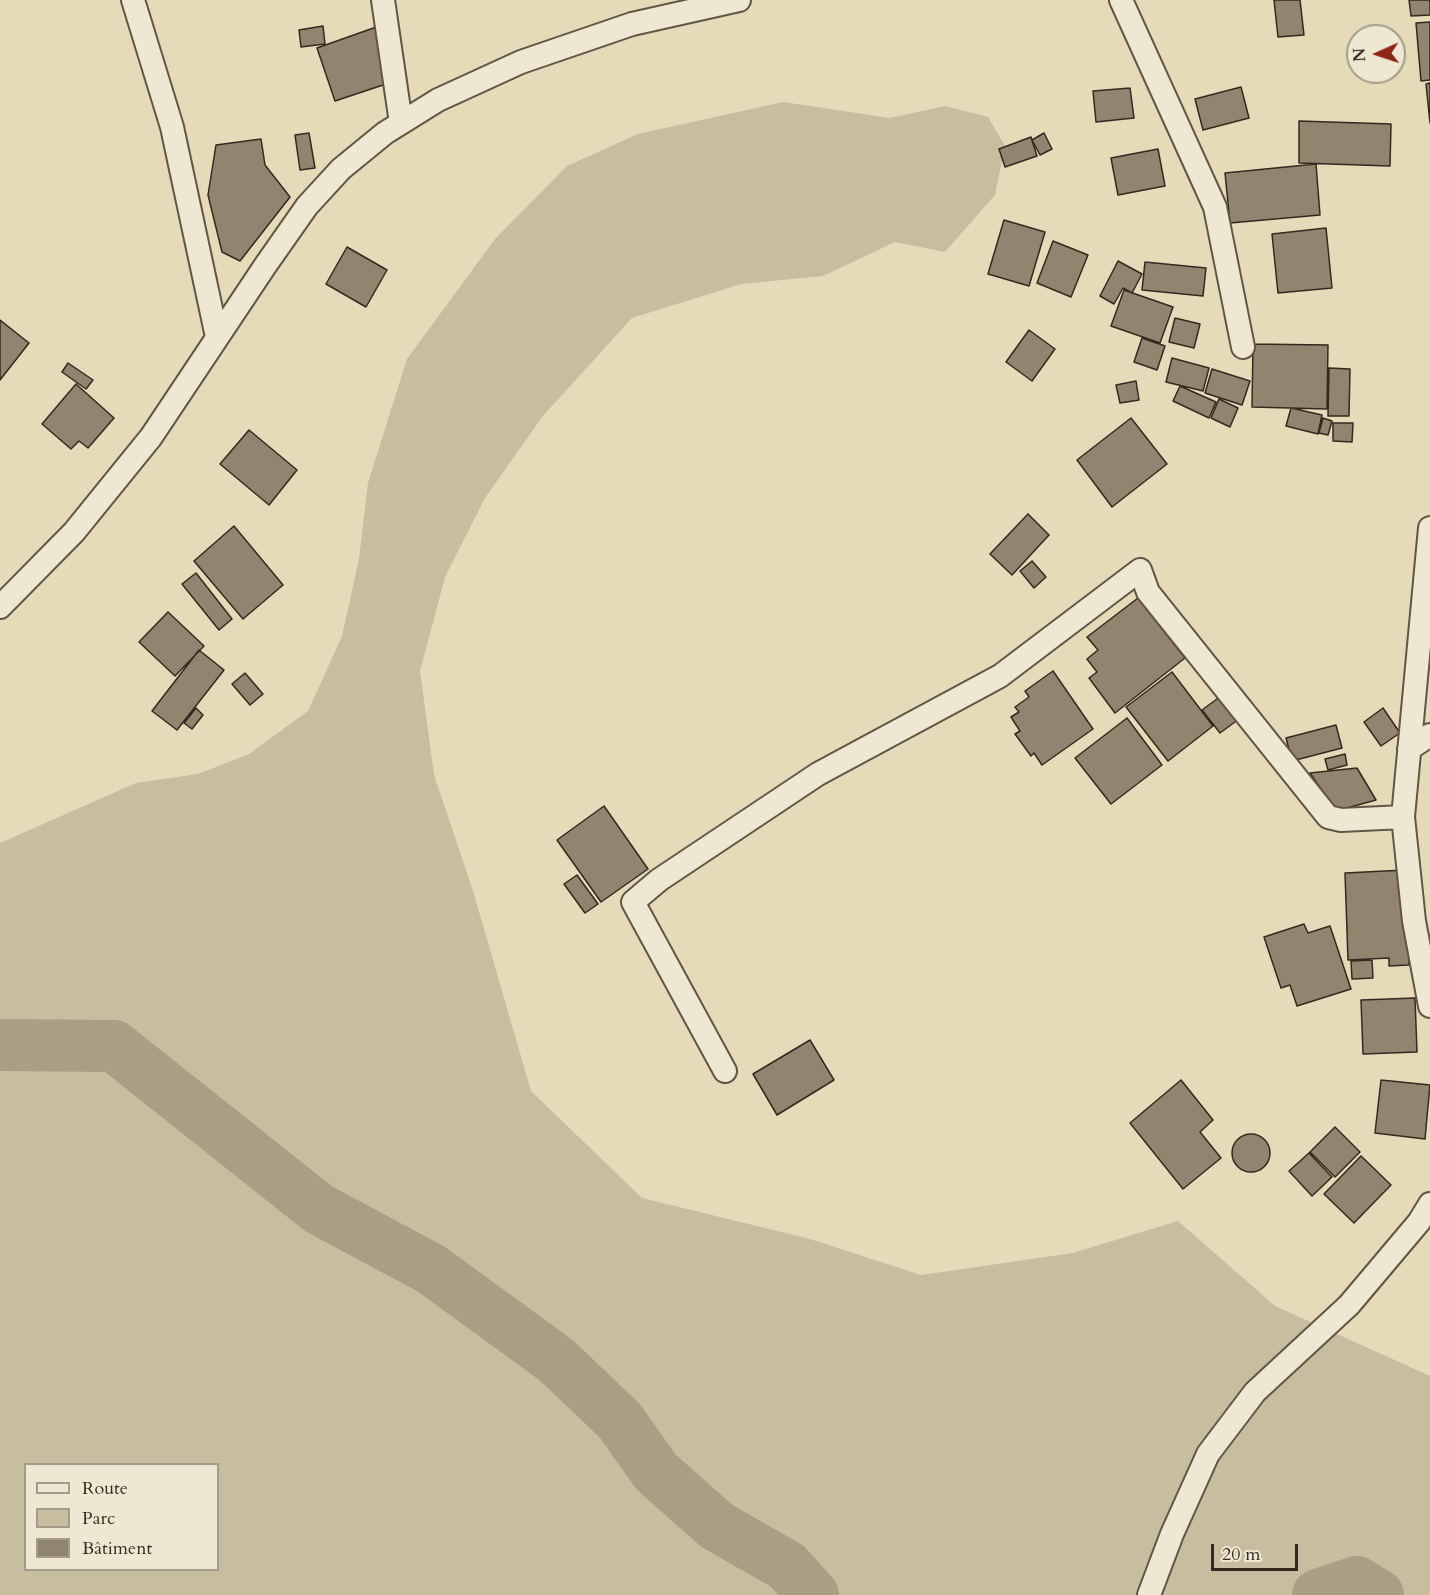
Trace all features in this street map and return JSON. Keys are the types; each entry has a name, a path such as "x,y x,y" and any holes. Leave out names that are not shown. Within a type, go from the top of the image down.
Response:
{"street":[{"path":"133,0 172,127 217,337"},
{"path":"383,0 401,123"},
{"path":"0,607 74,532 151,437 308,206 341,169 401,123 438,100 521,62 632,24 739,0"},
{"path":"1120,0 1215,207 1243,347"},
{"path":"1430,528 1427,582 1403,817 1414,921 1430,1006"},
{"path":"725,1071 633,902 659,880 818,774 1000,676 1140,570 1148,592 1328,817 1341,820 1403,817"},
{"path":"1409,749 1430,735"},
{"path":"1149,1595 1172,1534 1208,1454 1255,1392 1349,1305 1419,1222 1430,1204"}],"green space":[{"path":"783,102 890,118 945,106 988,117 1005,146 995,195 945,252 895,242 823,276 741,284 632,318 542,417 485,498 445,577 420,671 434,775 473,891 531,1091 642,1198 810,1239 921,1275 1073,1253 1178,1221 1275,1306 1430,1376 1430,1595 0,1595 0,843 136,783 198,774 249,754 308,711 342,636 359,559 368,483 407,359 495,239 567,166 638,134"}],"building":[{"path":"1274,0 1300,0 1304,35 1278,37"},
{"path":"1409,0 1430,0 1430,15 1411,16"},
{"path":"1430,22 1430,80 1421,81 1416,23"},
{"path":"382,25 401,79 335,101 317,48"},
{"path":"323,26 325,44 301,47 299,30"},
{"path":"1430,83 1430,123 1426,84"},
{"path":"1241,87 1249,118 1203,130 1195,99"},
{"path":"1130,88 1134,118 1096,122 1093,91"},
{"path":"1299,121 1391,124 1390,166 1299,163"},
{"path":"309,133 315,168 300,170 295,135"},
{"path":"1044,133 1052,149 1040,155 1032,140"},
{"path":"1031,137 1037,156 1005,167 999,149"},
{"path":"261,139 265,165 290,197 240,261 222,252 208,195 216,145"},
{"path":"1158,149 1165,186 1118,195 1111,158"},
{"path":"1316,164 1320,215 1230,223 1225,173"},
{"path":"1004,220 1045,232 1029,286 988,274"},
{"path":"1326,228 1332,288 1278,293 1272,234"},
{"path":"1053,241 1088,255 1071,297 1037,283"},
{"path":"347,247 387,270 366,307 326,284"},
{"path":"1118,261 1142,274 1132,293 1123,288 1114,304 1100,296"},
{"path":"1145,262 1206,268 1203,296 1142,290"},
{"path":"1124,290 1173,307 1160,343 1111,326"},
{"path":"1175,318 1200,324 1194,348 1169,342"},
{"path":"0,320 29,343 0,380"},
{"path":"1029,330 1055,349 1032,381 1006,362"},
{"path":"1142,338 1165,346 1157,370 1134,362"},
{"path":"1253,344 1328,345 1327,409 1252,407"},
{"path":"1172,358 1209,368 1203,391 1166,382"},
{"path":"68,363 93,380 86,389 62,372"},
{"path":"1329,368 1350,369 1349,416 1328,416"},
{"path":"1212,369 1250,381 1242,405 1205,393"},
{"path":"1136,381 1139,400 1120,403 1116,385"},
{"path":"76,384 114,418 88,448 79,441 71,449 42,424"},
{"path":"1180,386 1216,402 1209,418 1173,401"},
{"path":"1219,399 1238,408 1230,427 1211,418"},
{"path":"1291,408 1322,415 1318,434 1286,426"},
{"path":"1131,418 1167,464 1112,507 1077,460"},
{"path":"1323,418 1332,421 1328,435 1319,433"},
{"path":"1333,423 1353,423 1352,442 1333,441"},
{"path":"249,430 297,470 269,505 220,464"},
{"path":"1028,514 1049,535 1012,575 990,554"},
{"path":"234,526 283,585 243,619 194,561"},
{"path":"1032,561 1046,577 1034,588 1020,571"},
{"path":"196,573 232,619 219,630 182,584"},
{"path":"1138,598 1185,658 1115,713 1089,678 1097,672 1087,659 1098,650 1087,637"},
{"path":"168,612 204,646 175,676 139,642"},
{"path":"199,650 224,670 177,730 152,711"},
{"path":"1053,671 1093,729 1042,765 1034,753 1031,756 1015,734 1020,731 1011,717 1019,712 1015,707 1029,697 1025,691"},
{"path":"1172,672 1213,726 1168,761 1126,707"},
{"path":"245,673 263,694 250,705 232,684"},
{"path":"1221,696 1239,719 1220,733 1202,710"},
{"path":"196,708 203,715 192,729 184,723"},
{"path":"1383,708 1400,733 1381,746 1364,722"},
{"path":"1127,718 1162,765 1111,804 1075,758"},
{"path":"1336,725 1342,748 1292,761 1286,738"},
{"path":"1345,754 1347,765 1328,770 1325,759"},
{"path":"1357,768 1376,800 1336,811 1310,773"},
{"path":"604,806 648,869 601,902 557,840"},
{"path":"1405,870 1409,965 1389,966 1389,958 1348,960 1345,873"},
{"path":"577,875 598,904 585,913 564,884"},
{"path":"1304,924 1308,933 1330,926 1351,989 1297,1006 1290,985 1281,988 1264,937"},
{"path":"1372,960 1373,978 1352,979 1351,961"},
{"path":"1415,998 1417,1052 1363,1054 1361,1000"},
{"path":"810,1040 834,1080 777,1115 753,1074"},
{"path":"1181,1080 1213,1120 1200,1132 1221,1158 1183,1189 1130,1123"},
{"path":"1381,1080 1430,1085 1425,1139 1375,1133"},
{"path":"1335,1127 1360,1152 1335,1177 1310,1152"},
{"path":"1251,1134 1258,1135 1264,1140 1269,1146 1269,1160 1264,1166 1258,1171 1251,1172 1244,1171 1238,1166 1233,1160 1232,1153 1233,1146 1238,1140 1244,1135"},
{"path":"1309,1153 1332,1177 1312,1196 1289,1171"},
{"path":"1361,1156 1391,1185 1354,1223 1324,1194"}],"waterway":[{"path":"0,1045 114,1046 319,1209 431,1269 556,1360 620,1421 656,1472 717,1526 787,1566 813,1595"},
{"path":"1318,1595 1357,1582 1378,1595"}]}
